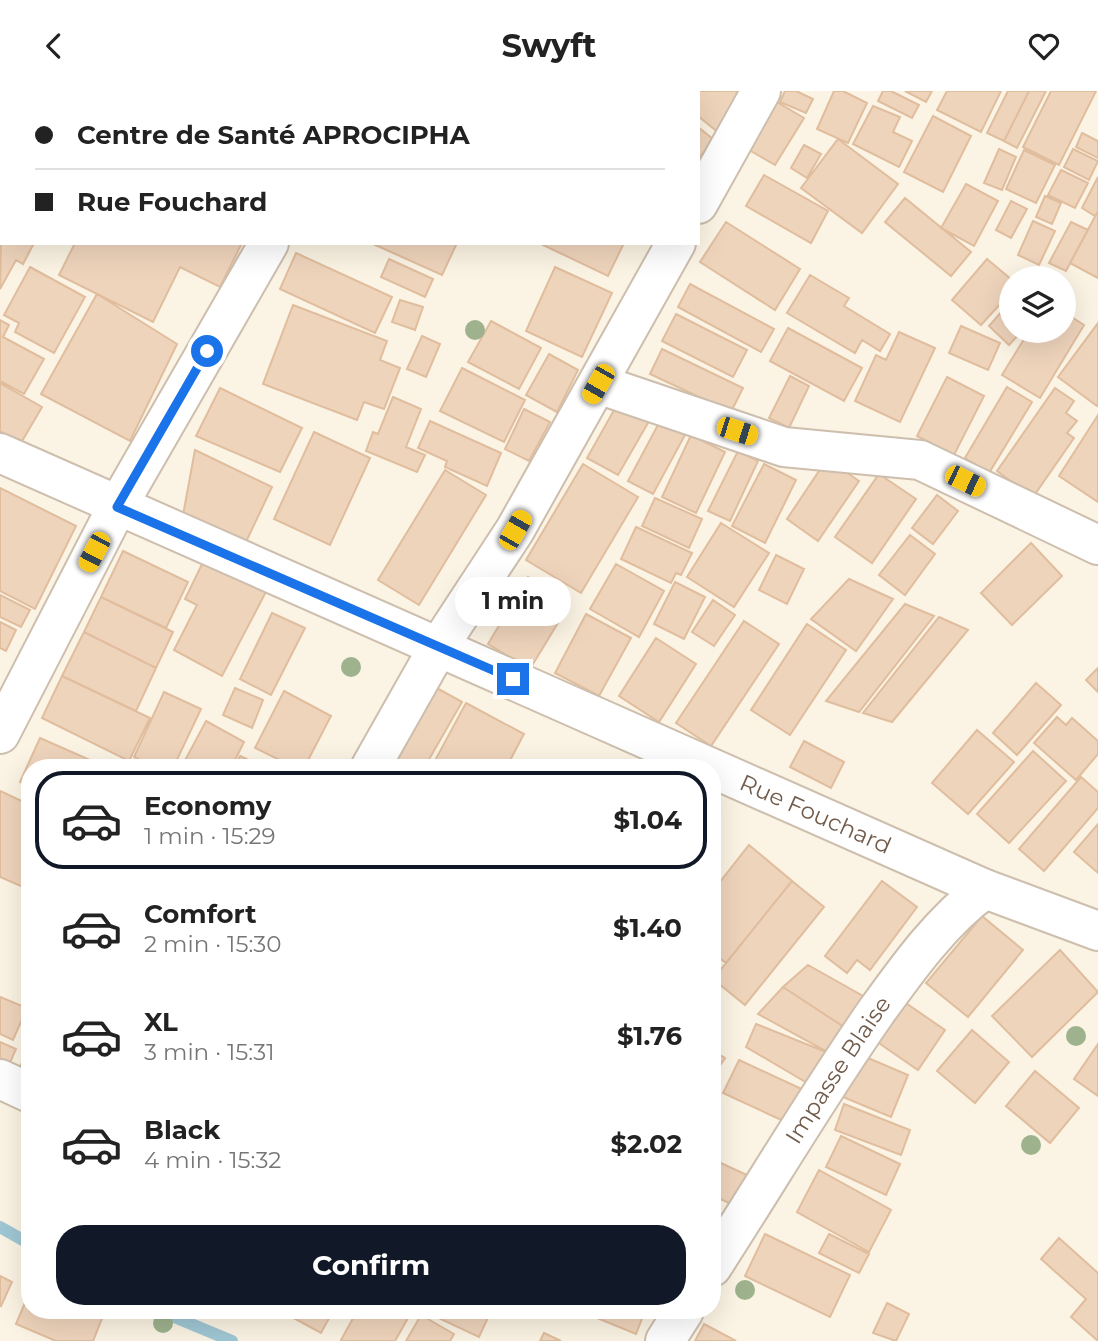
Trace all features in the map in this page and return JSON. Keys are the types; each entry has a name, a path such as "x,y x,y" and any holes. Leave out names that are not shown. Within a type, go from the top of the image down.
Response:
{"street":[{"path":"700,200 761,91"},
{"path":"0,734 117,507 268,245"},
{"path":"375,759 439,646 515,530 675,245"},
{"path":"598,384 784,447 920,460 1098,545"},
{"name":"Rue Fouchard","path":"0,453 117,507 693,759"},
{"name":"Rue Fouchard","path":"721,772 985,889 1098,931"},
{"name":"Impasse Blaise","path":"721,1239 729,1214 904,974 965,904 985,889"},
{"path":"0,1079 21,1089"},
{"path":"664,1341 679,1319"}],"building":[{"path":"700,91 749,91 719,133 700,118"},
{"path":"785,91 796,91 813,99 806,113 780,102"},
{"path":"834,91 843,91 867,103 848,143 817,129"},
{"path":"883,91 891,91 919,105 912,118 878,101"},
{"path":"905,91 932,91 926,102"},
{"path":"947,91 1001,91 981,132 937,110"},
{"path":"1008,91 1029,91 1004,141 987,133"},
{"path":"1029,91 1046,91 1017,148 1004,141"},
{"path":"1051,91 1096,91 1059,165 1023,147"},
{"path":"772,99 804,118 775,165 744,147"},
{"path":"873,106 900,117 893,132 912,141 899,167 853,144"},
{"path":"933,116 971,136 943,192 904,172"},
{"path":"700,129 714,140 700,157"},
{"path":"1082,133 1098,141 1098,158 1076,147"},
{"path":"838,139 898,184 862,233 801,188"},
{"path":"804,145 821,154 807,178 791,168"},
{"path":"999,149 1016,157 1002,190 984,183"},
{"path":"1073,149 1098,161 1089,180 1064,167"},
{"path":"1024,150 1055,165 1036,203 1006,189"},
{"path":"1061,170 1088,183 1075,208 1048,195"},
{"path":"764,175 828,211 811,243 746,206"},
{"path":"1098,177 1098,211 1095,216 1082,208"},
{"path":"966,184 998,201 974,246 941,228"},
{"path":"1045,196 1061,203 1052,224 1036,217"},
{"path":"905,198 971,252 951,276 885,222"},
{"path":"1011,201 1027,209 1011,238 996,230"},
{"path":"1098,211 1098,278 1070,263"},
{"path":"1033,221 1055,231 1039,265 1018,255"},
{"path":"726,222 800,269 775,310 700,262"},
{"path":"1071,222 1088,230 1069,266 1049,263"},
{"path":"1,245 33,245 23,264 16,260 0,289"},
{"path":"74,245 241,245 220,287 180,267 153,322 59,275"},
{"path":"375,245 456,245 442,275"},
{"path":"543,245 623,245 608,276"},
{"path":"296,253 392,297 375,333 280,289"},
{"path":"389,259 433,279 425,297 381,277"},
{"path":"987,259 999,269 999,305 981,325 952,300"},
{"path":"30,267 85,297 54,353 15,332 19,323 4,315"},
{"path":"555,267 612,293 582,357 526,331"},
{"path":"810,275 849,298 844,306 890,334 880,351 862,340 855,353 787,313"},
{"path":"690,284 774,329 761,352 678,307"},
{"path":"97,294 177,344 130,441 41,394"},
{"path":"400,300 423,307 415,330 392,322"},
{"path":"293,305 387,341 380,360 400,368 384,409 364,402 357,420 263,384"},
{"path":"676,314 747,350 733,377 662,341"},
{"path":"999,315 999,336 989,326"},
{"path":"0,320 9,325 3,337 44,359 24,394 0,381"},
{"path":"1076,320 1084,325 1076,338"},
{"path":"491,321 541,348 519,389 468,362"},
{"path":"1098,323 1098,404 1097,406 1058,377"},
{"path":"961,326 1000,343 988,370 949,353"},
{"path":"788,328 862,368 844,401 770,361"},
{"path":"899,332 935,348 900,422 855,401 876,355 886,360"},
{"path":"422,336 440,344 426,377 407,369"},
{"path":"1022,343 1073,343 1040,398 1002,375"},
{"path":"662,349 743,388 731,412 650,374"},
{"path":"549,354 578,370 557,412 526,395"},
{"path":"462,368 525,400 504,442 440,411"},
{"path":"790,376 809,386 789,428 769,418"},
{"path":"947,377 984,396 954,455 917,436"},
{"path":"0,383 42,407 21,443 0,431"},
{"path":"1007,387 1032,402 989,473 965,458"},
{"path":"220,388 302,428 280,472 196,436"},
{"path":"1055,388 1074,401 1066,413 1077,421 1067,433 1074,438 1033,497 997,471"},
{"path":"393,397 421,409 406,447 425,455 417,472 366,451 373,432 378,434"},
{"path":"618,403 649,421 618,475 587,458"},
{"path":"524,409 550,422 529,461 505,449"},
{"path":"1098,415 1098,502 1059,476"},
{"path":"430,421 501,453 487,486 445,467 447,461 418,448"},
{"path":"660,421 685,435 653,494 628,481"},
{"path":"314,432 370,458 330,545 274,519"},
{"path":"691,435 725,452 696,513 662,497"},
{"path":"195,450 272,487 245,544 183,515"},
{"path":"738,451 758,461 730,521 708,511"},
{"path":"827,459 859,481 818,541 787,519"},
{"path":"583,464 638,497 581,593 526,560"},
{"path":"764,464 796,480 765,543 732,526"},
{"path":"445,470 486,495 419,605 378,580"},
{"path":"879,474 916,499 872,563 835,537"},
{"path":"0,488 76,526 35,609 0,591"},
{"path":"937,495 958,511 933,544 912,528"},
{"path":"655,498 702,519 689,548 642,526"},
{"path":"721,523 769,553 734,607 687,577"},
{"path":"636,527 692,553 681,575 676,573 671,583 621,559"},
{"path":"910,535 935,554 905,595 879,575"},
{"path":"1031,543 1062,576 1012,625 981,593"},
{"path":"123,551 188,582 166,628 101,597"},
{"path":"776,555 804,569 787,604 759,590"},
{"path":"206,556 269,586 222,676 174,650 197,605 185,599"},
{"path":"616,564 664,591 639,637 590,609"},
{"path":"528,577 570,603 530,669 488,644"},
{"path":"849,579 893,599 856,651 811,619"},
{"path":"675,582 705,597 684,639 654,624"},
{"path":"0,595 30,610 21,627 0,617"},
{"path":"101,597 173,632 156,668 84,632"},
{"path":"713,600 735,615 714,646 692,632"},
{"path":"905,604 934,616 859,712 826,701"},
{"path":"272,613 305,628 271,695 240,679"},
{"path":"586,614 631,638 599,696 555,673"},
{"path":"939,617 968,630 892,722 863,713"},
{"path":"744,621 779,644 711,746 676,723"},
{"path":"0,622 16,630 6,651 0,648"},
{"path":"807,624 846,650 790,735 751,710"},
{"path":"84,632 156,668 136,711 62,676"},
{"path":"656,638 696,664 659,722 619,696"},
{"path":"1098,668 1098,692 1086,680"},
{"path":"62,676 150,718 130,759 125,759 42,718"},
{"path":"424,681 462,702 429,759 378,759"},
{"path":"1036,683 1061,705 1017,755 993,733"},
{"path":"235,688 263,700 252,728 223,715"},
{"path":"284,691 331,716 309,759 278,759 255,748"},
{"path":"164,692 201,709 177,759 134,757"},
{"path":"466,703 524,734 511,759 436,759"},
{"path":"1057,717 1066,725 1072,718 1098,741 1098,754 1076,780 1034,743"},
{"path":"206,721 244,742 236,759 186,759"},
{"path":"977,730 1014,762 968,814 932,783"},
{"path":"40,738 88,759 30,759"},
{"path":"804,741 844,762 831,788 790,767"},
{"path":"1033,751 1066,781 1009,843 977,814"},
{"path":"1081,777 1098,792 1098,808 1044,871 1019,849"},
{"path":"0,791 21,801 21,886 0,877"},
{"path":"1098,824 1098,873 1074,852"},
{"path":"749,845 792,881 726,963 721,959 721,881"},
{"path":"792,881 824,907 745,1005 721,986 721,969"},
{"path":"882,881 917,907 870,970 857,960 847,973 825,956"},
{"path":"982,916 1023,950 968,1017 926,983"},
{"path":"1060,950 1098,992 1032,1057 992,1016"},
{"path":"808,965 872,1001 850,1031 783,987"},
{"path":"783,987 850,1031 831,1054 758,1014"},
{"path":"0,997 21,1006 21,1022 13,1040 0,1034"},
{"path":"900,999 945,1030 918,1070 873,1039"},
{"path":"756,1024 831,1054 809,1084 746,1047"},
{"path":"972,1030 1009,1062 975,1103 937,1071"},
{"path":"0,1042 16,1049 5,1074 0,1072"},
{"path":"1098,1044 1098,1096 1074,1079"},
{"path":"861,1055 908,1075 891,1117 843,1097"},
{"path":"739,1060 806,1091 790,1124 723,1093"},
{"path":"21,1064 21,1082 14,1078"},
{"path":"1035,1071 1079,1108 1050,1143 1006,1106"},
{"path":"844,1104 910,1130 901,1155 835,1130"},
{"path":"841,1136 900,1164 886,1195 826,1167"},
{"path":"721,1163 760,1181 746,1211 721,1199"},
{"path":"819,1170 891,1210 869,1252 797,1212"},
{"path":"765,1234 850,1275 830,1317 745,1276"},
{"path":"829,1234 869,1254 859,1273 819,1253"},
{"path":"1059,1238 1098,1273 1098,1341 1071,1317 1086,1299 1041,1259"},
{"path":"0,1276 12,1282 1,1306 0,1305"},
{"path":"887,1303 909,1314 896,1341 873,1333"},
{"path":"21,1312 21,1319 102,1319 93,1341 56,1341 16,1324"},
{"path":"295,1319 329,1319 321,1333"},
{"path":"353,1319 407,1319 395,1341 341,1340"},
{"path":"419,1319 428,1319 454,1334 450,1341 406,1341"},
{"path":"441,1319 487,1319 479,1337"},
{"path":"599,1319 642,1319 636,1334"},
{"path":"704,1324 736,1341 695,1341"},
{"path":"544,1333 561,1341 540,1341"}],"waterway":[{"path":"0,1227 21,1239"},
{"path":"179,1319 232,1341"}],"route":[{"path":"207,351 117,507 513,679"}]}
